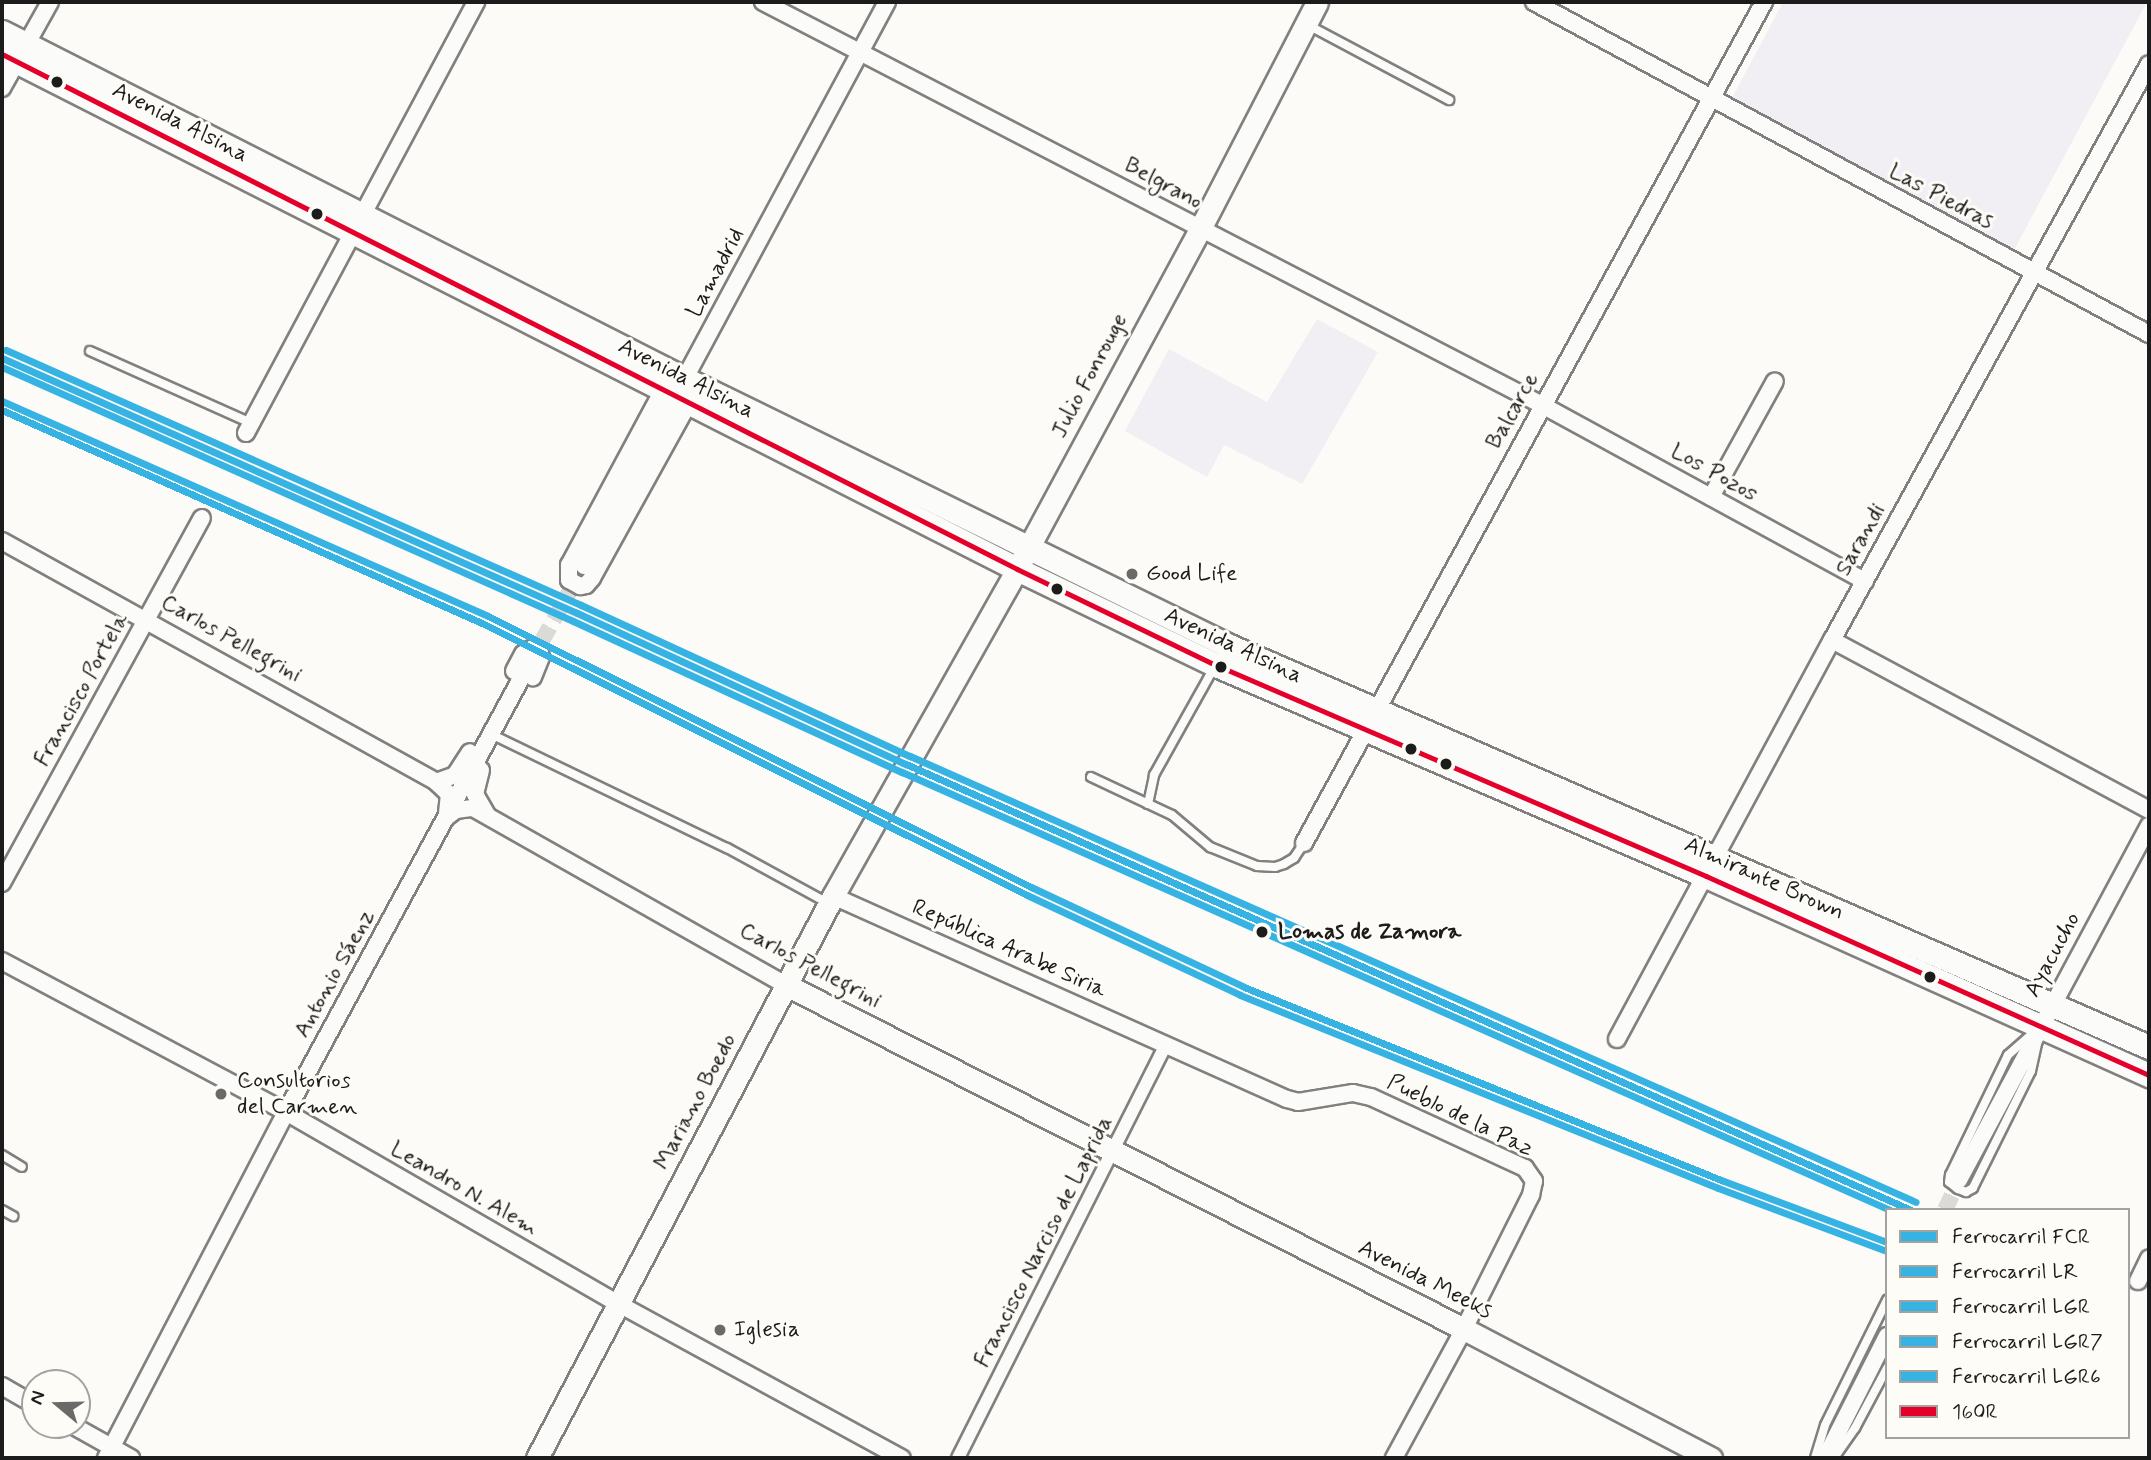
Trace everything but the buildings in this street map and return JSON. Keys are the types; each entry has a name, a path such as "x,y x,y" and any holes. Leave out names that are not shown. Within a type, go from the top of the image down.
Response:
{"main road":[{"name":"Avenida Alsina","path":"2,32 15,53 356,223 1017,569 1371,721"},
{"name":"Avenida Alsina","path":"679,392 1027,548 1221,655"},
{"name":"Almirante Brown","path":"1371,721 1711,867 2149,1047"},
{"name":"Almirante Brown","path":"1711,867 2149,1075"}],"street":[{"path":"2,89 15,53 50,2"},
{"path":"248,428 476,2"},
{"name":"Belgrano","path":"763,2 1542,405"},
{"name":"Lamadrid","path":"584,566 887,2"},
{"name":"Julio Fonrouge","path":"902,771 1017,569 1200,229 1317,2"},
{"name":"Las Piedras","path":"1534,2 2149,334"},
{"name":"Balcarce","path":"1304,844 1764,2"},
{"name":"Sarandi","path":"1617,1039 1832,640 2149,64"},
{"path":"1711,497 1775,382"},
{"name":"Lamadrid","path":"679,392 592,578 586,585 580,586 569,580 569,565 679,392"},
{"name":"Los Pozos","path":"1542,405 1865,581"},
{"name":"Francisco Portela","path":"2,883 202,518"},
{"name":"Carlos Pellegrini","path":"2,541 436,782"},
{"path":"1832,640 2149,810"},
{"path":"436,782 448,779 463,765 523,654 531,649 540,653 540,664 474,788 487,815"},
{"name":"Antonio Sáenz","path":"109,1453 286,1112 530,663"},
{"name":"Mariano Boedo","path":"537,1458 831,900 902,771"},
{"path":"436,782 449,794 446,818"},
{"path":"446,818 464,808 487,815"},
{"name":"Carlos Pellegrini","path":"487,815 788,986 1113,1153"},
{"name":"Ayacucho","path":"1959,1180 2149,826"},
{"name":"República Arabe Siria","path":"831,900 1166,1044"},
{"name":"Leandro N. Alem","path":"2,961 286,1112 619,1304 902,1458"},
{"name":"Francisco Narciso de Laprida","path":"958,1458 1166,1044"},
{"name":"Pueblo de la Paz","path":"1166,1044 1298,1102 1353,1093 1371,1097 1525,1168 1534,1181 1531,1195 1464,1329"},
{"name":"Avenida Meeks","path":"1113,1153 1464,1329 1711,1458"},
{"path":"2138,1281 2149,1258"},
{"path":"1394,1458 1464,1329"},
{"path":"1825,1458 1885,1340"},
{"path":"2,1386 21,1397"},
{"path":"90,1439 109,1453 131,1458"}],"lane":[{"path":"1305,24 1449,100"},
{"path":"90,351 248,428"},
{"path":"1148,804 1154,775 1221,655"},
{"path":"499,738 831,900"},
{"path":"1091,777 1172,816 1210,847 1256,866 1276,867 1284,864 1294,858 1304,844"},
{"path":"2041,1026 2031,1071 1973,1188 1966,1192 1958,1189 1949,1182 1950,1175 2008,1055 2041,1026"},
{"path":"2,1155 22,1167"},
{"path":"2,1210 13,1216"},
{"path":"1815,1458 1825,1425 1885,1304"},
{"path":"1834,1458 1855,1428 1885,1372"}],"shaded area":[{"path":"1783,2 2147,2 2013,252 1731,100"},
{"path":"1317,319 1378,352 1302,484 1224,445 1207,477 1125,431 1169,349 1267,402"}],"tunnel":[{"path":"530,662 584,566"},
{"path":"1946,1208 1959,1180"}],"rail line":[{"name":"LGR","path":"6,350 581,605 910,756 1916,1202"},
{"name":"FCR","path":"2,358 577,613 906,764 1906,1208"},
{"name":"LR","path":"2,367 573,621 902,772 1885,1208"},
{"name":"LGR7","path":"2,401 488,616 1031,887 1244,987 1721,1180 1885,1241"},
{"name":"LGR6","path":"2,410 484,624 1027,895 1240,995 1718,1188 1884,1250"}],"transit line":[{"name":"160R","path":"2,54 1017,569 1216,665 1706,876 2149,1075"}],"place":[{"name":"Good Life","path":"1132,574"},
{"name":"Lomas de Zamora","path":"1262,932"},
{"name":"Consultorios del Carmen","path":"221,1094"},
{"name":"Iglesia","path":"720,1330"}]}
